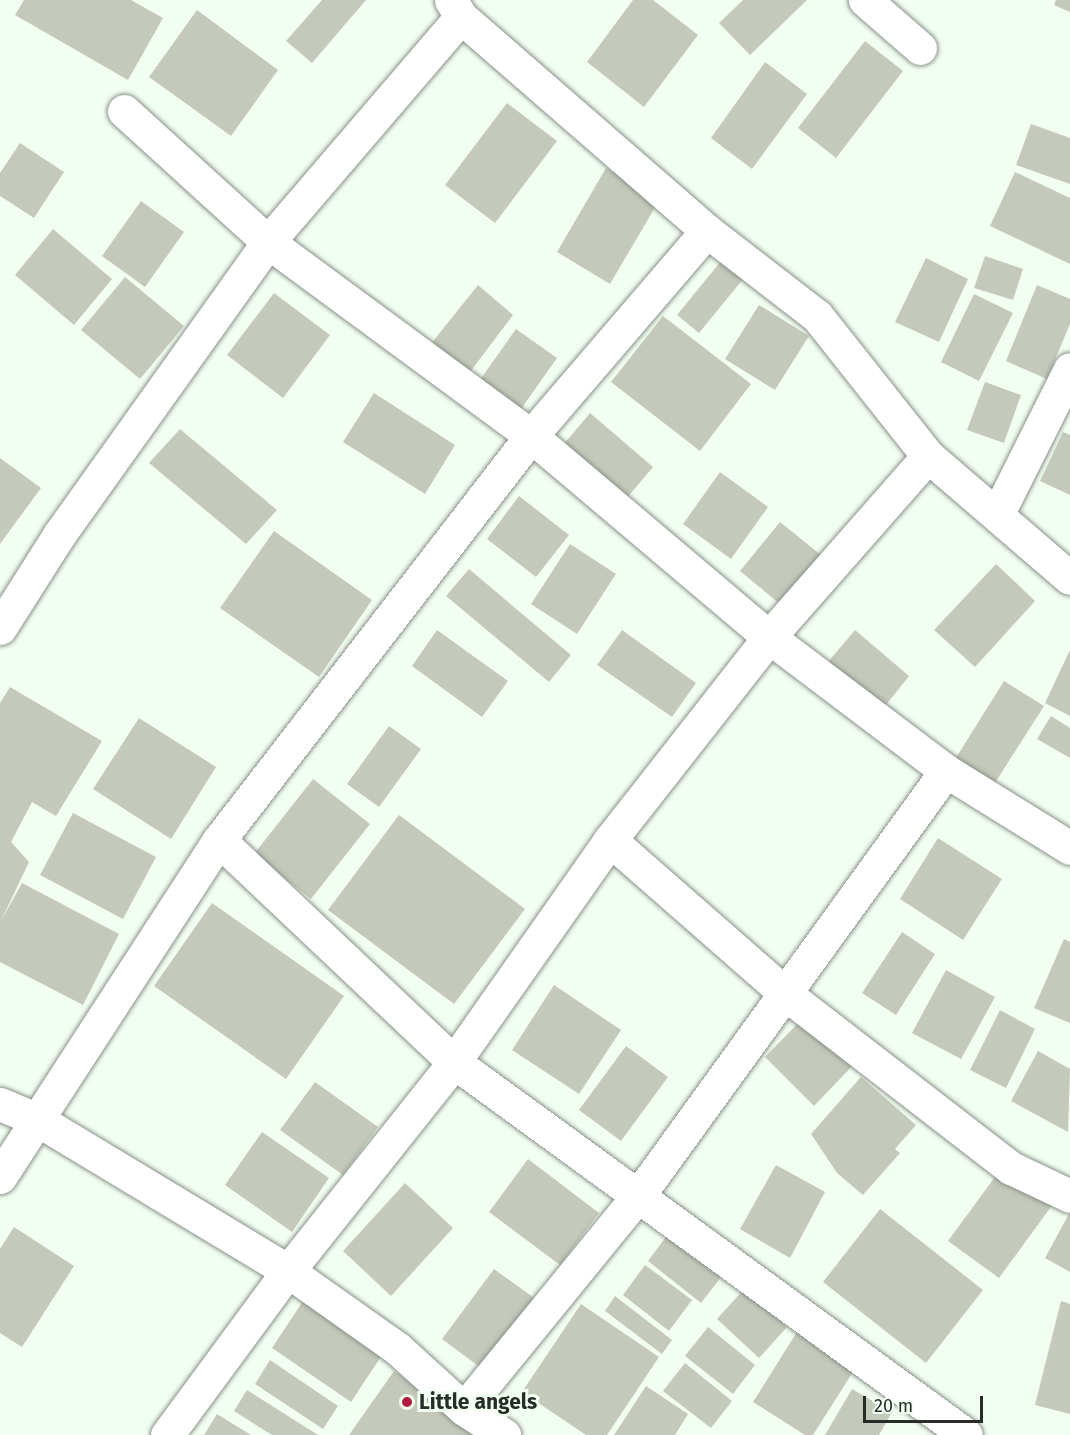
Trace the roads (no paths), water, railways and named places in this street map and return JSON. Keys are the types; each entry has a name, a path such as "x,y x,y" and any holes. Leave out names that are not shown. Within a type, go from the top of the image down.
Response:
{"street":[{"path":"864,0 920,48"},
{"path":"0,628 59,535 268,242 456,8 707,231 817,316 928,456 1070,578"},
{"path":"124,111 268,242 531,436 769,637 946,771 1070,848"},
{"path":"0,1177 219,840 531,436 707,231"},
{"path":"997,515 1070,369"},
{"path":"166,1435 288,1271 454,1062 610,840 769,637 928,456"},
{"path":"464,1409 638,1196 787,995 946,771"},
{"path":"219,840 454,1062 966,1435"},
{"path":"610,840 787,995 1011,1168 1070,1196"},
{"path":"0,1104 38,1120 288,1271 398,1349 464,1409 504,1435"}],"place":[{"name":"Little angels","path":"407,1402"}]}
